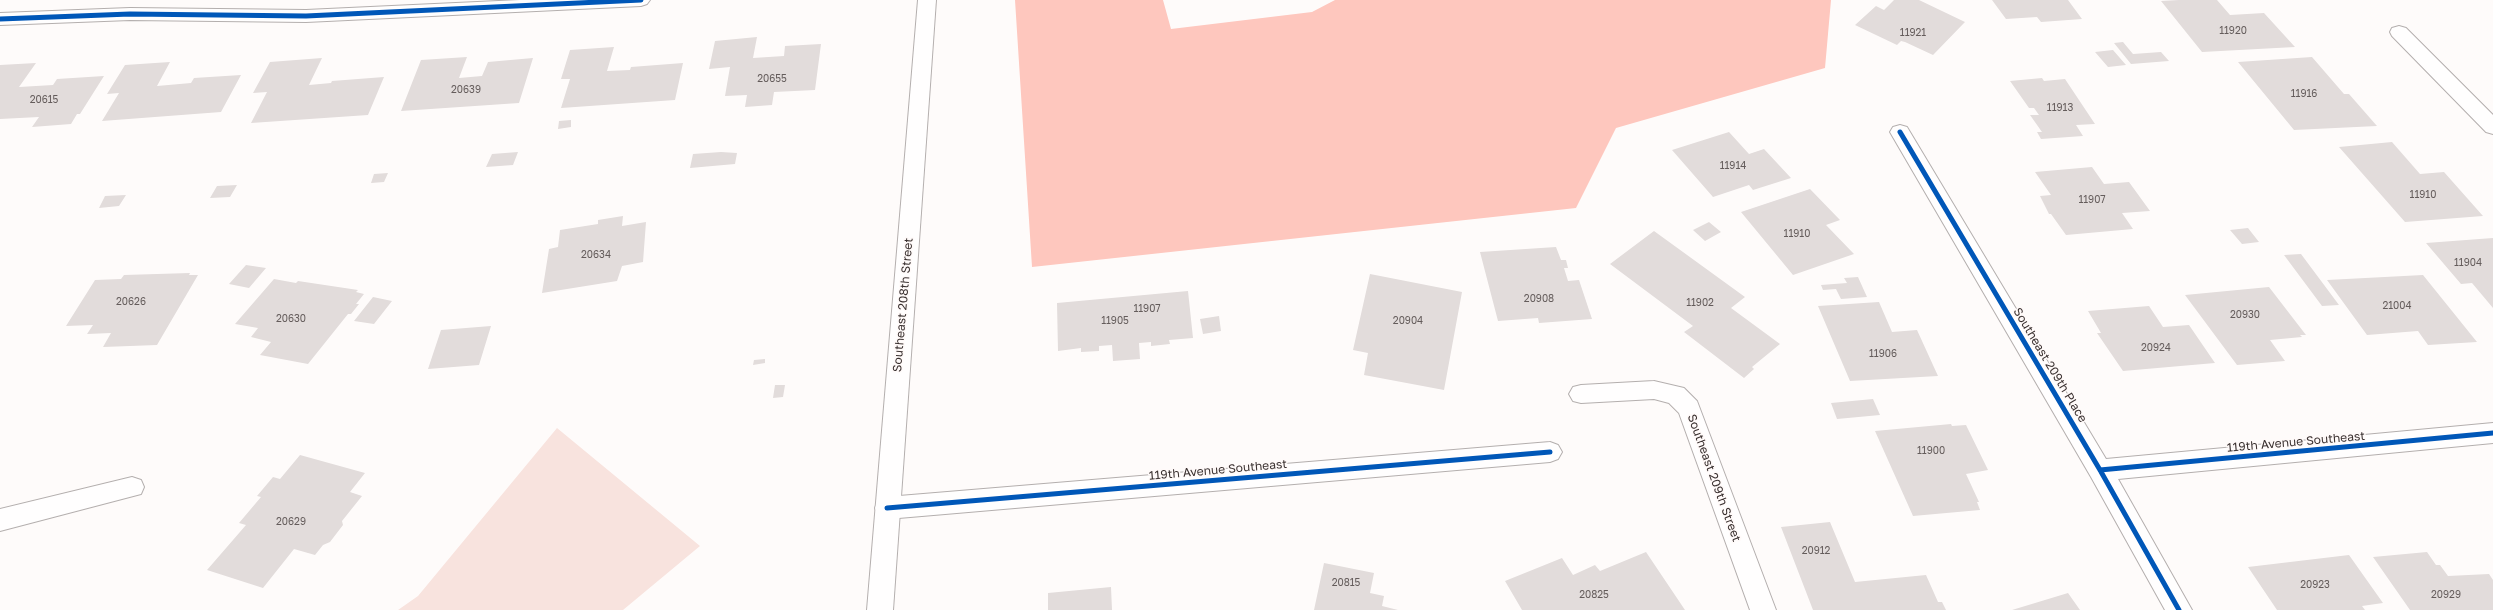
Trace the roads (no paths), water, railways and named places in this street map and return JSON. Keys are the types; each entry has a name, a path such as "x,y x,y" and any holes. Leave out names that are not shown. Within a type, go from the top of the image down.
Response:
{"street":[{"path":"0,20 130,14 313,16 641,0"},
{"name":"Southeast 208th Street","path":"880,610 927,0"},
{"path":"2399,32 2493,127"},
{"name":"Southeast 209th Place","path":"1900,132 2100,470 2179,610"},
{"name":"Southeast 209th Street","path":"1581,394 1654,390 1676,395 1689,408 1763,610"},
{"name":"119th Avenue Southeast","path":"2100,470 2493,433"},
{"name":"119th Avenue Southeast","path":"887,508 1550,452"},
{"path":"0,520 132,487"}]}
